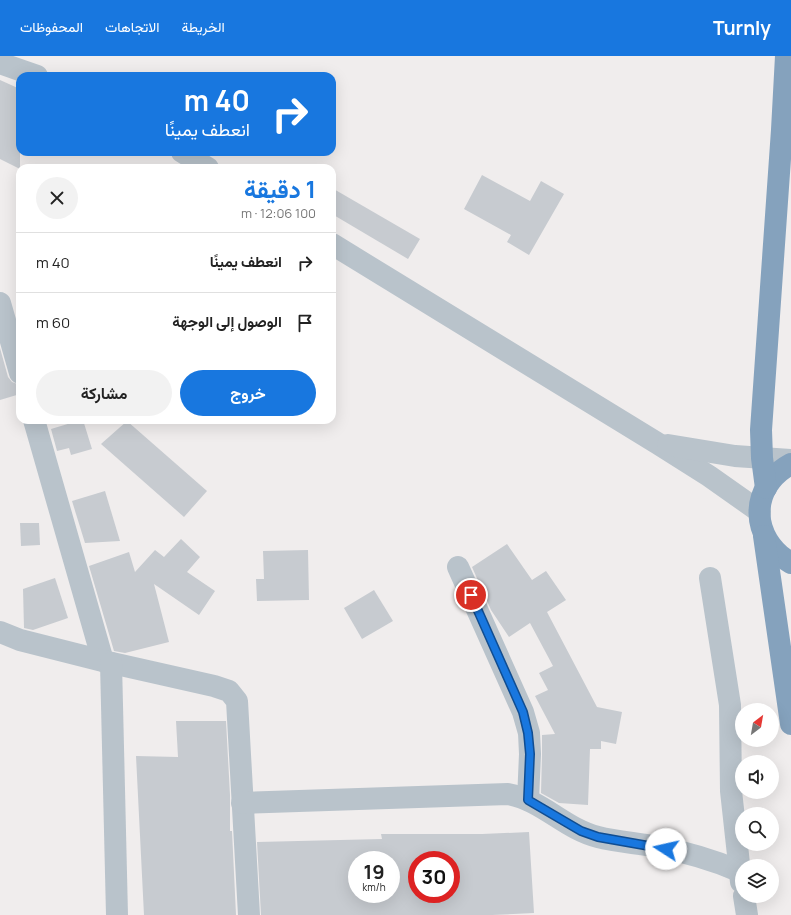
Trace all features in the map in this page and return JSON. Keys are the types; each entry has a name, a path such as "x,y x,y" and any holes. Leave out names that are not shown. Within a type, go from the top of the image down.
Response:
{"highway":[{"path":"766,488 762,458 761,430 786,56"},
{"path":"791,464 780,471 766,488 761,500 760,512 791,724"},
{"path":"764,536 771,547 780,556 791,563"}],"street":[{"path":"0,63 26,72"},
{"path":"188,156 202,164"},
{"path":"336,246 657,443 709,476 760,512"},
{"path":"0,303 16,359"},
{"path":"35,424 107,662 118,915"},
{"path":"657,443 709,452 791,460"},
{"path":"458,567 523,712 528,733 530,754 528,800"},
{"path":"710,578 730,705 731,791 739,859"},
{"path":"0,632 20,640 107,662 214,686 229,691 237,701 249,915"},
{"path":"242,803 499,794 518,796 528,800 570,826 581,831 598,837 657,847 710,859 735,874"},
{"path":"745,903 747,915"}],"building":[{"path":"0,80 16,87 16,156 20,156 20,164 16,164 16,167 0,159"},
{"path":"482,175 530,201 541,181 564,194 529,255 507,242 511,235 464,209"},
{"path":"336,190 420,239 408,259 336,216"},
{"path":"0,348 8,377 12,382 16,384 16,395 0,400"},
{"path":"68,424 84,424 92,449 71,455 69,448 57,451 51,429"},
{"path":"124,424 130,424 207,491 184,517 101,444"},
{"path":"105,491 120,541 85,543 72,501"},
{"path":"20,523 39,523 40,545 21,546"},
{"path":"181,539 200,557 187,572 215,591 199,615 154,584 169,642 125,653 114,651 89,566 129,552 135,572 155,550 164,557"},
{"path":"507,544 532,580 546,571 566,600 547,612 597,707 622,712 616,744 601,741 601,749 590,749 588,805 559,803 541,793 542,735 555,734 535,696 548,690 539,673 553,666 530,623 509,637 491,610 472,567"},
{"path":"308,550 309,600 257,601 256,579 264,579 263,551"},
{"path":"55,578 68,618 33,630 24,628 23,589"},
{"path":"374,590 393,621 362,639 344,608"},
{"path":"176,721 226,721 230,795 230,831 232,831 236,915 144,915 136,756 178,757"},
{"path":"529,832 534,913 492,915 261,915 257,842 382,839 381,834 482,834"}],"route":[{"path":"471,595 523,712 528,733 530,754 528,800 581,831 598,837 666,849"}]}
